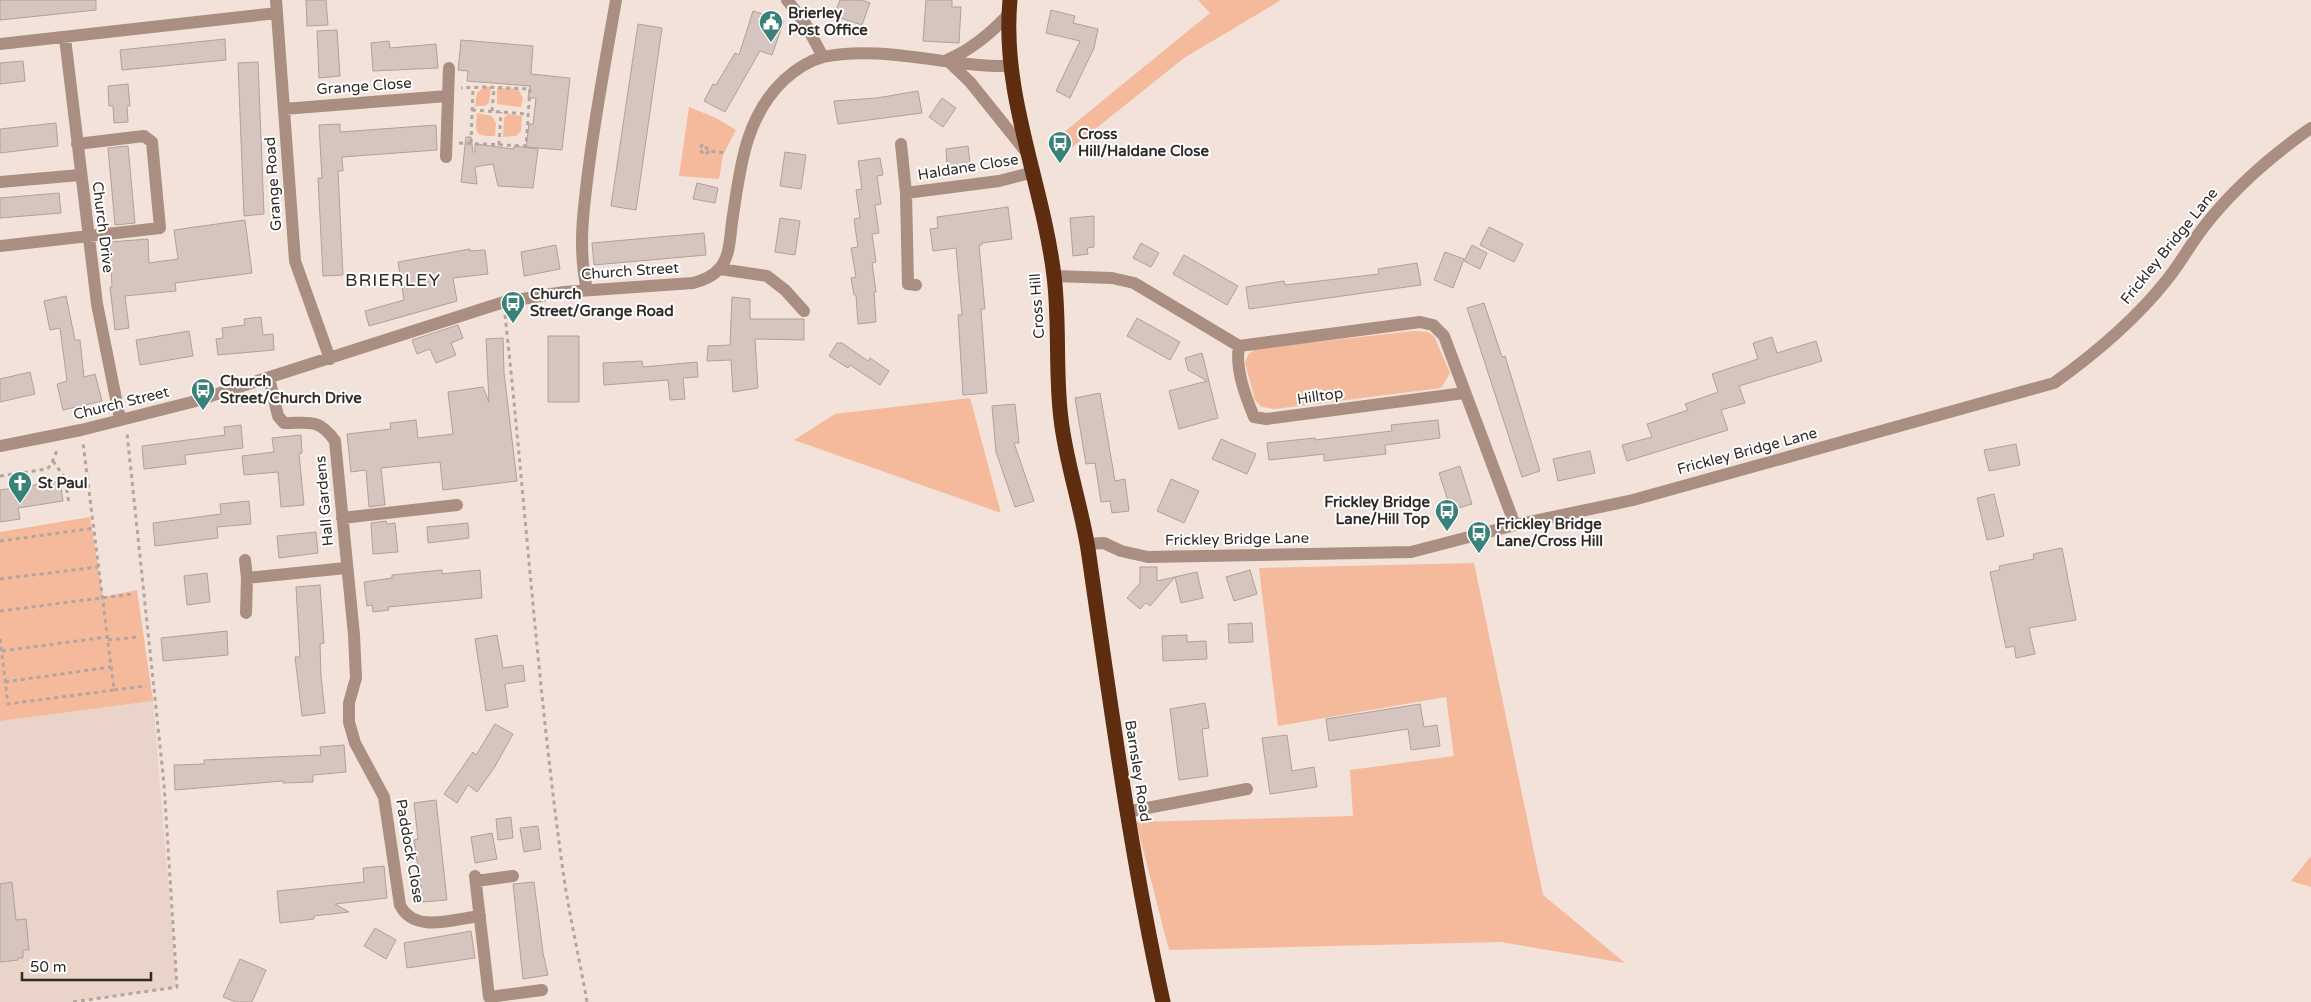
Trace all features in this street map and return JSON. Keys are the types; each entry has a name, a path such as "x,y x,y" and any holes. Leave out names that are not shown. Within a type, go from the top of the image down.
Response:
{"highway":[{"path":"1009,7 1007,26 1012,66"},
{"name":"Cross Hill","path":"1012,66 1028,155 1034,172 1054,276 1061,419 1087,544"},
{"name":"Barnsley Road","path":"1087,544 1126,812 1162,1002"}],"street":[{"name":"Grange Road","path":"276,0 295,261 330,359"},
{"path":"587,290 582,270 583,207 591,144 616,0"},
{"path":"787,0 805,23 823,57"},
{"path":"947,60 963,53 992,32 1009,7"},
{"path":"0,44 277,13"},
{"name":"Church Drive","path":"65,38 97,304 123,418"},
{"path":"804,311 785,290 767,276 720,269 727,253 742,156 752,125 770,94 796,69 823,57 854,53 947,60 990,66 1012,66"},
{"path":"947,60 970,82 1028,155"},
{"path":"446,157 445,142 449,68"},
{"name":"Grange Close","path":"284,108 448,92"},
{"name":"Frickley Bridge Lane","path":"1087,544 1104,543 1121,551 1148,557 1411,552 1515,525 1634,500 2054,383 2110,339 2137,314 2167,280 2203,228 2241,184 2311,128"},
{"path":"0,246 160,228 152,142 144,136 77,144"},
{"name":"Haldane Close","path":"901,144 906,193 908,284 916,285"},
{"name":"Haldane Close","path":"906,193 999,181 1034,172"},
{"path":"0,182 80,175"},
{"name":"Church Street","path":"0,446 81,430 192,402 504,302 587,290 693,283 707,279 720,269"},
{"path":"1054,276 1112,278 1134,283 1239,346 1420,322 1434,325 1444,336 1515,525"},
{"name":"Hilltop","path":"1239,346 1237,360 1254,417 1266,419 1464,393"},
{"name":"Hall Gardens","path":"269,378 278,416 284,423 314,422 327,430 335,441 354,635"},
{"path":"342,518 457,505"},
{"path":"245,560 247,578 246,613"},
{"path":"247,578 346,568"},
{"name":"Paddock Close","path":"354,635 356,678 349,703 349,722 356,743 384,797 400,905 409,917 422,923 480,916"},
{"path":"1126,812 1247,789"},
{"path":"513,876 476,878 489,997 542,990"}],"path":[{"path":"445,142 526,146 530,89 473,88 448,92"},
{"path":"471,143 473,88"},
{"path":"492,111 494,88"},
{"path":"472,110 528,114"},
{"path":"499,145 501,112"},
{"path":"709,151 725,154"},
{"path":"504,302 523,477 535,639 561,856 587,1002"},
{"path":"73,1002 178,987 164,784 123,418"},
{"path":"81,430 95,528 114,690"},
{"path":"0,476 47,469 53,461 58,444 58,435"},
{"path":"53,461 65,478 69,504"},
{"path":"0,541 95,528"},
{"path":"0,579 98,566"},
{"path":"0,611 132,594"},
{"path":"2,651 107,638 138,637"},
{"path":"0,639 8,704 146,686"},
{"path":"5,682 111,667"}],"shaded area":[{"path":"1198,0 1281,0 1184,58 1060,157 1058,137 1210,13"},
{"path":"484,87 491,87 489,103 485,106 475,106 477,93"},
{"path":"497,88 518,89 523,98 521,107 497,104"},
{"path":"689,107 716,118 736,130 723,155 719,179 679,176"},
{"path":"477,113 492,116 496,123 495,136 483,135 477,132"},
{"path":"508,114 522,116 521,131 516,136 503,137 504,118"},
{"path":"1413,331 1427,332 1434,336 1450,373 1441,388 1275,409 1262,407 1255,400 1245,363 1248,355 1255,349"},
{"path":"970,398 1001,513 794,440 835,414"},
{"path":"90,517 103,597 137,590 153,701 0,721 0,532"},
{"path":"1474,563 1543,895 1625,963 1501,942 1169,950 1136,822 1353,816 1350,770 1454,756 1446,697 1278,726 1259,568"},
{"path":"153,701 177,987 73,1002 0,1002 0,721"},
{"path":"2311,856 2311,887 2291,881"}],"building":[{"path":"0,0 96,0 96,10 0,20"},
{"path":"306,0 326,0 328,25 307,26"},
{"path":"840,0 862,0 870,3 862,25 834,16"},
{"path":"926,0 952,0 952,7 961,7 959,43 923,41"},
{"path":"1051,10 1075,16 1073,23 1098,29 1094,48 1070,98 1056,91 1080,41 1046,33"},
{"path":"753,11 784,21 772,55 760,51 725,112 704,101 713,84 716,85 735,53 739,55"},
{"path":"638,24 662,28 636,210 611,206"},
{"path":"337,30 340,76 319,78 317,31"},
{"path":"225,39 226,60 122,70 120,50"},
{"path":"461,40 533,46 531,74 570,78 562,150 526,147 529,124 533,124 536,98 528,98 530,86 467,81 468,71 458,70"},
{"path":"389,41 390,48 436,44 438,68 373,71 371,43"},
{"path":"23,61 25,81 0,84 0,63"},
{"path":"258,62 264,214 244,216 238,63"},
{"path":"128,84 130,106 127,106 128,122 114,123 113,106 109,106 108,86"},
{"path":"918,91 922,113 838,124 834,101 877,98"},
{"path":"942,98 956,108 943,127 929,117"},
{"path":"56,123 58,146 0,153 0,129"},
{"path":"340,124 340,132 436,125 437,150 342,157 343,171 338,171 343,275 323,276 318,178 322,178 319,125"},
{"path":"466,137 471,137 473,152 475,152 475,144 514,149 514,146 538,149 533,188 498,186 493,164 475,167 477,184 461,182"},
{"path":"128,146 135,223 115,225 108,148"},
{"path":"968,146 970,164 947,166 946,149"},
{"path":"785,152 806,155 801,189 780,186"},
{"path":"880,158 883,175 877,176 881,204 875,205 879,233 872,234 876,262 872,263 876,292 874,292 876,322 858,324 856,295 854,295 851,278 856,277 851,248 858,247 854,219 860,218 856,190 862,189 858,161"},
{"path":"697,183 718,188 715,203 693,199"},
{"path":"59,193 61,213 0,218 0,198"},
{"path":"1008,207 1012,239 979,245 985,309 981,309 987,393 963,395 958,315 962,315 956,248 933,251 930,229 938,228 937,217"},
{"path":"1094,216 1094,247 1087,248 1088,254 1073,256 1070,218"},
{"path":"780,218 800,221 795,255 775,252"},
{"path":"245,220 252,273 175,283 176,291 125,296 129,328 115,330 110,287 112,287 110,242 148,239 149,263 178,259 174,230"},
{"path":"1489,227 1523,244 1514,262 1480,245"},
{"path":"704,233 706,255 594,265 592,243"},
{"path":"1141,243 1159,253 1151,267 1133,258"},
{"path":"556,245 560,269 524,276 521,252"},
{"path":"1472,245 1487,253 1480,269 1464,261"},
{"path":"470,249 470,251 485,250 488,274 453,278 457,301 369,326 365,311 404,300 398,262"},
{"path":"1445,252 1464,259 1453,288 1434,280"},
{"path":"1184,255 1238,286 1227,305 1173,274"},
{"path":"1417,263 1421,285 1249,309 1246,287 1284,281 1285,285 1379,274 1378,269"},
{"path":"66,296 75,340 80,340 84,377 95,374 102,401 63,410 57,384 67,381 60,328 50,330 44,301"},
{"path":"732,297 750,299 750,319 804,319 804,340 755,339 758,388 733,392 731,360 707,361 708,346 730,345"},
{"path":"1484,303 1502,357 1505,356 1540,471 1522,477 1467,308"},
{"path":"261,317 263,335 273,334 274,350 218,355 216,339 223,338 222,328 245,325 244,319"},
{"path":"1137,318 1180,342 1170,360 1127,336"},
{"path":"458,325 463,338 451,343 456,355 436,363 430,349 417,354 412,340"},
{"path":"189,331 193,356 140,365 136,340"},
{"path":"548,336 579,336 579,402 548,402"},
{"path":"1772,337 1777,353 1816,341 1822,361 1739,386 1745,403 1721,410 1728,430 1627,461 1622,445 1652,437 1647,424 1688,410 1685,404 1718,392 1712,374 1758,359 1753,343"},
{"path":"503,338 504,373 517,481 443,490 440,462 381,468 385,505 369,507 366,470 351,472 347,434 391,429 390,423 416,420 418,438 453,434 448,392 483,387 489,402 486,339"},
{"path":"837,343 842,343 868,361 870,358 889,371 880,385 850,365 848,368 829,356"},
{"path":"1202,353 1218,418 1179,429 1169,391 1207,381 1188,370 1185,358"},
{"path":"642,361 643,367 697,362 698,377 683,378 685,399 670,400 668,380 604,385 603,363"},
{"path":"30,372 35,394 0,402 0,379"},
{"path":"1100,393 1115,481 1125,479 1129,511 1112,513 1110,501 1101,502 1095,463 1086,464 1075,398"},
{"path":"1015,404 1019,443 1014,443 1034,501 1015,507 996,452 992,406"},
{"path":"1438,420 1440,438 1385,445 1386,454 1324,461 1324,454 1269,460 1267,443 1315,438 1315,440 1392,431 1391,425"},
{"path":"241,425 243,448 185,455 186,464 144,469 142,446 225,435 224,427"},
{"path":"301,435 302,453 299,454 304,505 281,507 278,472 244,475 242,456 274,452 272,438"},
{"path":"1221,439 1256,454 1247,474 1212,459"},
{"path":"2016,444 2020,465 1989,471 1984,450"},
{"path":"1590,451 1595,473 1558,481 1553,459"},
{"path":"1460,466 1472,504 1451,510 1439,473"},
{"path":"1171,479 1199,491 1184,523 1157,511"},
{"name":"St Paul","path":"60,481 63,501 18,508 20,519 0,522 0,490"},
{"path":"1994,494 2004,536 1987,540 1977,498"},
{"path":"249,501 251,524 217,527 218,538 155,546 153,523 221,514 220,504"},
{"path":"386,521 387,524 395,523 398,552 373,554 371,523"},
{"path":"468,523 469,538 428,543 427,527"},
{"path":"316,532 318,553 279,558 277,536"},
{"path":"2062,548 2076,620 2029,628 2035,654 2016,658 2014,646 2006,648 1990,572 2000,570 1999,566 2034,559 2033,554"},
{"path":"1140,567 1157,567 1157,581 1197,572 1203,598 1181,603 1175,577 1150,606 1146,603 1140,609 1127,598 1140,583"},
{"path":"442,570 442,574 480,570 482,598 388,607 389,610 373,612 372,605 367,606 364,582 392,578 392,575"},
{"path":"1250,570 1257,594 1234,601 1226,577"},
{"path":"207,573 210,602 187,605 184,576"},
{"path":"320,585 324,643 320,644 321,676 325,713 302,716 295,657 300,657 296,587"},
{"path":"1252,623 1253,642 1229,643 1228,624"},
{"path":"227,631 228,655 163,661 161,638"},
{"path":"497,635 503,668 523,665 525,681 505,684 508,707 486,711 475,639"},
{"path":"1187,635 1187,642 1206,641 1207,659 1163,661 1162,636"},
{"path":"1205,703 1209,728 1202,729 1208,776 1179,780 1170,709"},
{"path":"1420,704 1424,727 1437,725 1440,746 1411,750 1408,729 1329,741 1326,719"},
{"path":"495,724 513,734 494,768 477,792 468,785 457,803 444,794 473,752 476,755"},
{"path":"1287,735 1292,771 1314,767 1317,787 1270,794 1262,738"},
{"path":"344,745 346,772 313,775 313,782 283,783 283,781 175,790 174,765 204,764 204,760 321,755 320,747"},
{"path":"436,800 447,900 423,902 414,840 418,839 414,803"},
{"path":"511,817 513,838 498,840 496,819"},
{"path":"538,826 541,849 524,852 520,828"},
{"path":"492,833 497,859 475,863 471,837"},
{"path":"384,866 387,898 335,904 349,912 314,916 314,919 280,923 277,891 364,882 363,868"},
{"path":"12,882 16,920 26,919 29,950 23,950 23,958 0,962 0,884"},
{"path":"534,882 543,953 548,975 523,979 513,884"},
{"path":"375,928 396,940 386,959 364,946"},
{"path":"471,931 475,958 407,968 404,943"},
{"path":"240,959 266,970 252,1002 236,1002 223,997"}],"place":[{"name":"Brierley Post Office","path":"771,43"},
{"name":"Cross Hill/Haldane Close","path":"1060,164"},
{"name":"Church Street/Grange Road","path":"513,324"},
{"name":"Church Street/Church Drive","path":"203,411"},
{"name":"St Paul","path":"20,504"},
{"name":"Frickley Bridge Lane/Hill Top","path":"1447,532"},
{"name":"Frickley Bridge Lane/Cross Hill","path":"1479,554"}],"district":[{"name":"BRIERLEY","path":"393,280"}]}
